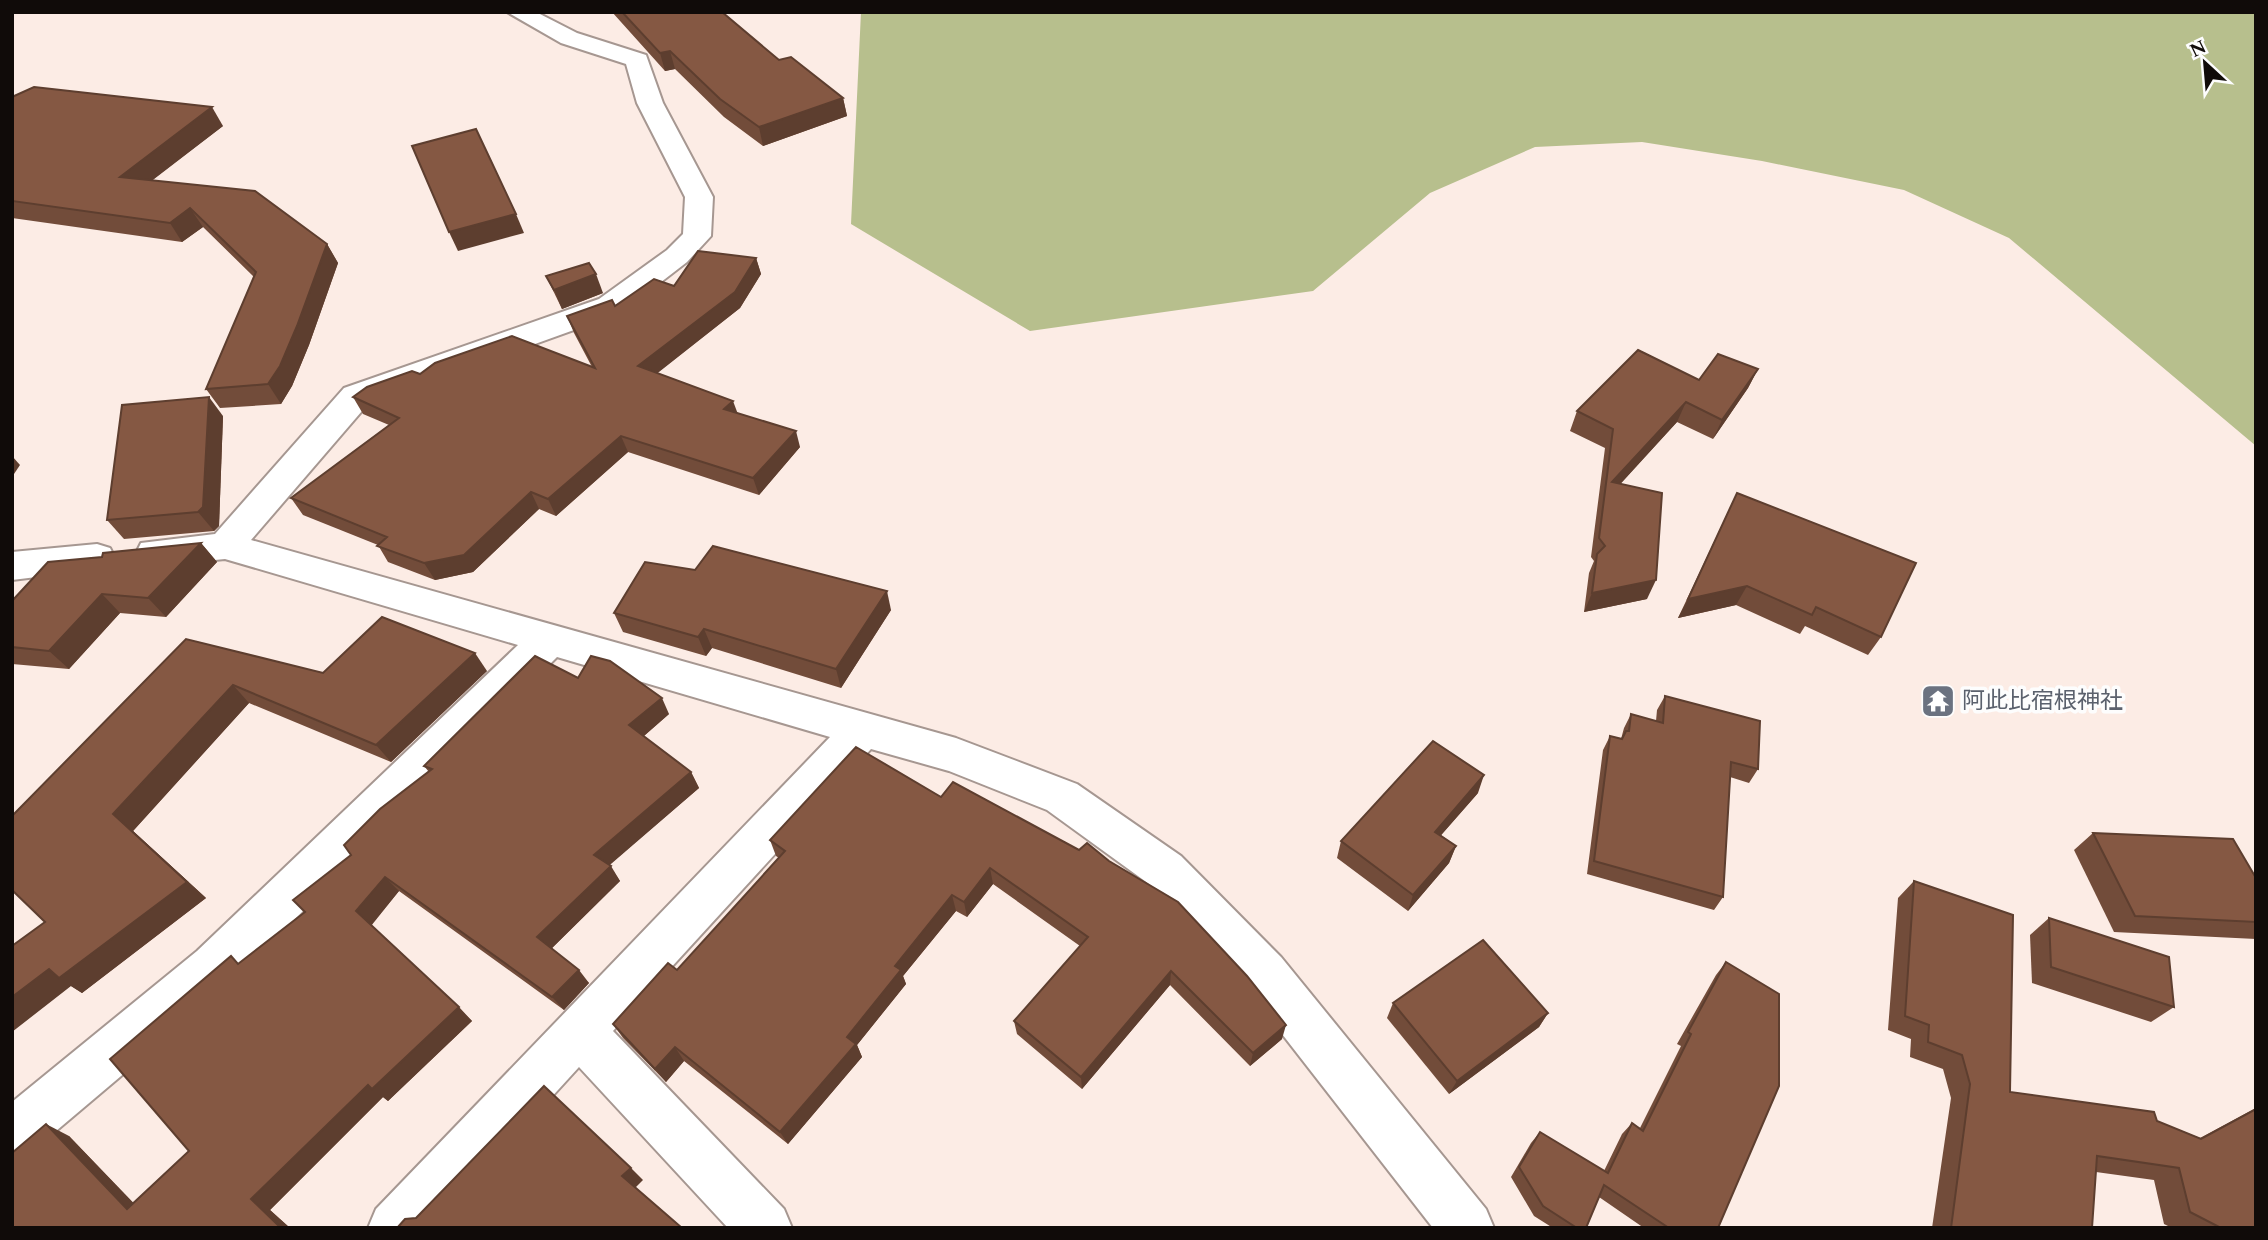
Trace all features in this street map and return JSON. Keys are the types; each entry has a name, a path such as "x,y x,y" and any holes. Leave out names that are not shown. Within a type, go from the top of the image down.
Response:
{"street":[{"path":"225,546 356,396 610,306 677,256 697,236 699,197 650,103 637,60 569,38 518,12"},
{"path":"12,566 225,546 956,756 1062,797 1165,870 1264,973 1467,1228"},
{"path":"12,1135 214,967 549,640"},
{"path":"395,1228 863,730"},
{"path":"579,1031 765,1228"}],"green space":[{"path":"861,12 2256,12 2256,446 2009,238 1904,190 1762,161 1642,142 1535,147 1430,193 1313,291 1030,331 851,224"}],"building":[{"path":"622,12 722,12 779,60 791,57 843,98 759,127 720,99 670,51 660,53"},
{"path":"34,87 212,107 120,177 255,191 327,244 297,326 280,366 268,384 206,389 256,272 190,208 170,223 12,201 12,97"},
{"path":"476,129 516,214 449,232 412,146"},
{"path":"698,251 756,258 735,292 638,366 733,401 724,409 796,431 753,478 621,436 548,499 531,492 464,555 424,563 377,546 387,537 291,498 399,418 353,397 367,387 412,371 420,374 435,363 512,336 595,368 567,316 612,300 615,306 654,279 674,286"},
{"path":"589,263 596,274 554,290 546,276"},
{"path":"1638,350 1699,380 1718,354 1758,369 1722,420 1686,402 1612,482 1662,493 1656,580 1592,593 1597,554 1605,546 1599,538 1613,429 1577,411"},
{"path":"209,397 203,507 198,512 107,520 122,405"},
{"path":"1737,493 1916,563 1881,637 1816,607 1812,615 1747,586 1688,599"},
{"path":"201,543 148,598 102,594 49,651 12,647 12,601 48,562 102,557 103,553"},
{"path":"713,546 887,591 836,669 704,629 698,637 614,613 645,562 695,570"},
{"path":"382,617 475,653 376,745 233,685 113,814 187,882 59,978 49,969 12,997 12,946 45,922 12,890 12,815 186,639 323,673"},
{"path":"535,656 578,678 591,656 610,661 662,698 629,725 691,772 594,855 611,866 537,937 579,970 552,997 385,877 356,911 459,1007 372,1089 368,1085 251,1199 281,1228 12,1228 12,1153 46,1124 127,1209 189,1151 110,1059 231,956 238,964 305,912 293,900 351,855 344,845 380,809 432,769 424,766"},
{"path":"1665,696 1760,721 1758,769 1731,762 1723,897 1594,861 1610,736 1622,739 1626,731 1629,731 1631,714 1663,723"},
{"path":"1433,741 1484,775 1435,832 1456,846 1413,895 1341,841"},
{"path":"856,747 941,797 953,782 1079,850 1087,843 1109,861 1178,902 1247,976 1286,1025 1253,1053 1171,971 1081,1077 1014,1021 1088,937 990,868 964,902 952,895 895,966 901,970 847,1037 856,1044 780,1132 675,1047 655,1069 613,1024 668,963 677,970 785,851 770,840"},
{"path":"2093,833 2233,839 2256,878 2256,922 2135,916"},
{"path":"1914,881 2013,915 2010,1092 2154,1112 2157,1121 2201,1139 2256,1109 2256,1228 2221,1228 2190,1212 2179,1168 2097,1156 2092,1228 1951,1228 1970,1084 1962,1055 1928,1042 1929,1025 1905,1016"},
{"path":"2049,918 2169,957 2174,1007 2051,967"},
{"path":"1483,940 1548,1013 1457,1081 1393,1003"},
{"path":"1726,962 1779,994 1779,1086 1718,1228 1669,1228 1604,1185 1586,1228 1577,1228 1543,1206 1519,1167 1540,1132 1608,1173 1632,1123 1643,1131 1691,1034 1688,1032"},
{"path":"544,1086 631,1168 622,1176 682,1228 397,1228 405,1219 416,1218"}],"place":[{"name":"阿此比宿根神社","path":"1938,701"}]}
